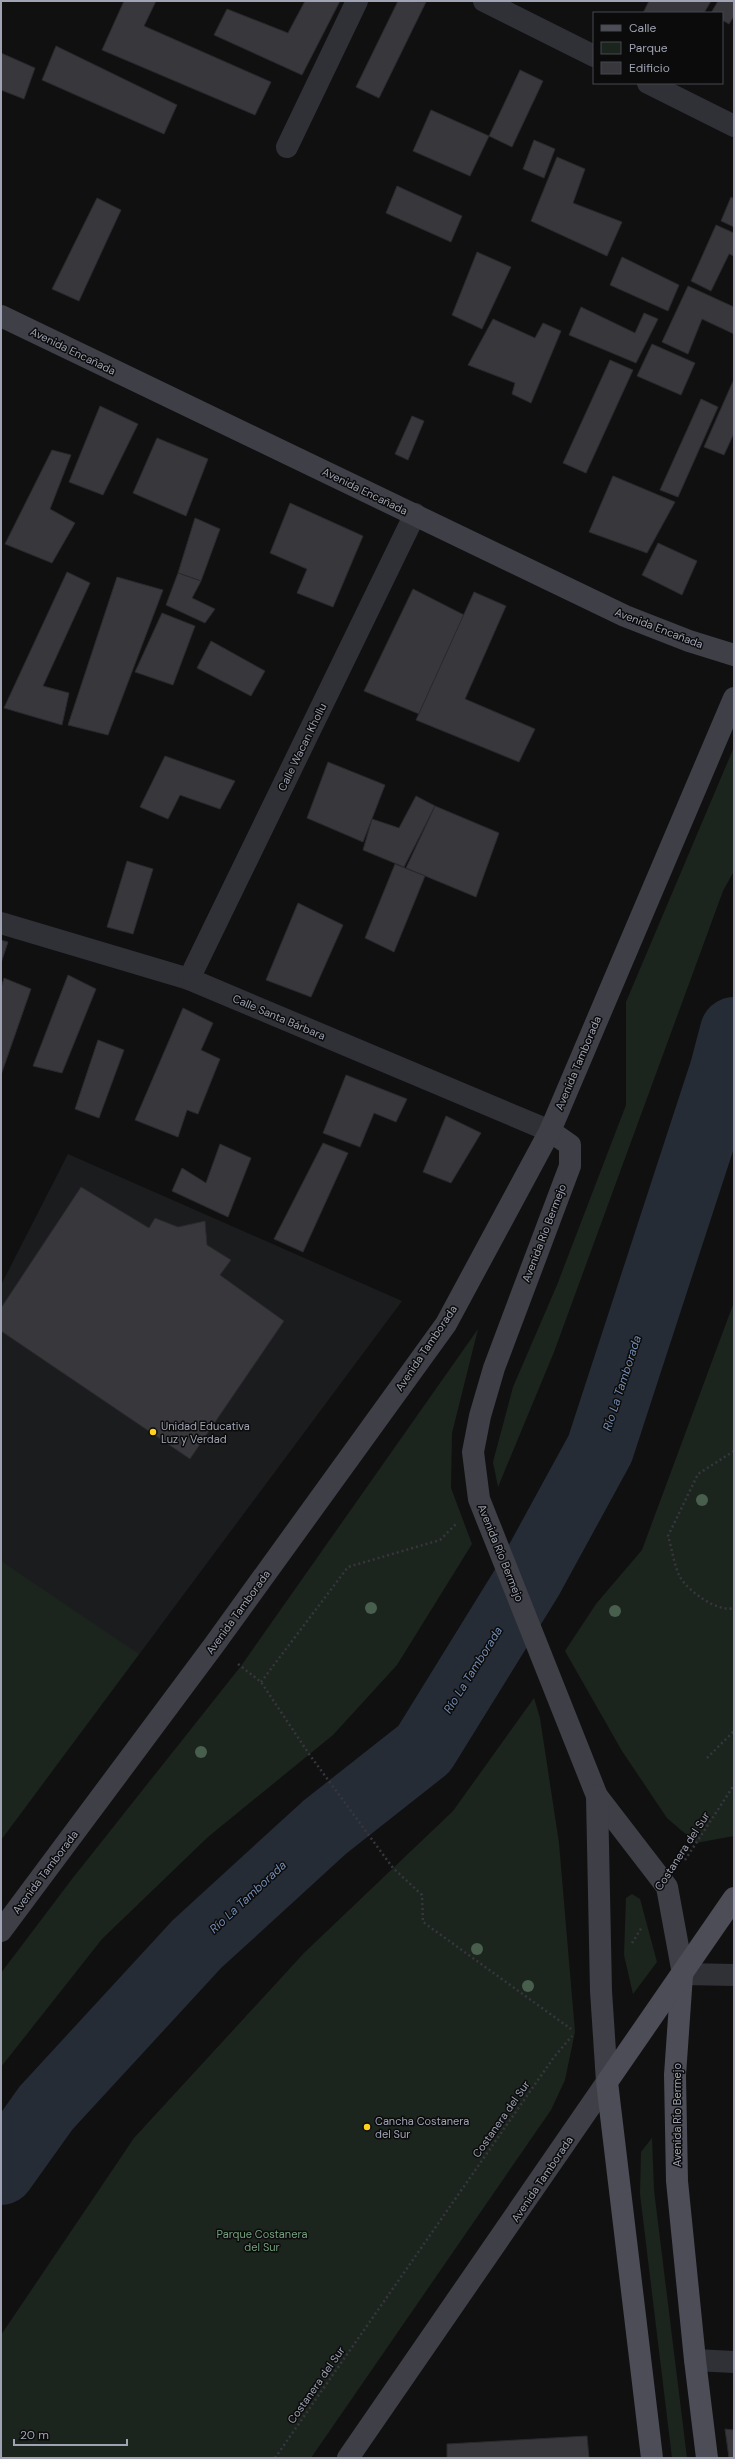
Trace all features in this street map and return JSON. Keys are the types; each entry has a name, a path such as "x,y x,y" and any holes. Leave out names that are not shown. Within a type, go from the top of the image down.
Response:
{"main road":[{"name":"Avenida Encañada","path":"1,316 416,514 625,616 689,641 734,654"},
{"name":"Avenida Tamborada","path":"1,1930 214,1645 446,1324 550,1131 734,698"},
{"name":"Avenida Río Bermejo","path":"550,1131 570,1145 570,1166 494,1368 480,1416 473,1452 479,1499 550,1674 597,1796 668,1887 682,1974 675,2075 677,2181 695,2360 707,2458"},
{"name":"Avenida Río Bermejo","path":"597,1796 601,1992 607,2082 652,2458"},
{"name":"Avenida Tamborada","path":"348,2458 540,2182 734,1898"}],"street":[{"path":"288,147 357,1"},
{"path":"484,1 593,56"},
{"path":"650,84 734,126"},
{"name":"Calle Wacan Khollu","path":"189,979 416,514"},
{"name":"Calle Santa Bárbara","path":"1,923 189,979 550,1131"},
{"path":"682,1974 734,1975"},
{"path":"695,2360 734,2362"}],"path":[{"path":"734,1452 698,1474 668,1536 680,1577 704,1601 730,1610 734,1608"},
{"path":"214,1645 261,1682 348,1567 440,1540"},
{"name":"Costanera del Sur","path":"261,1682 309,1754 393,1868 422,1895 423,1922 575,2032 554,2058 275,2458"},
{"path":"707,1758 734,1731"},
{"name":"Costanera del Sur","path":"628,1948 734,1785"}],"shaded area":[{"name":"Unidad Educativa Luz y Verdad","path":"68,1154 402,1301 1,1840 1,1285"}],"green space":[{"path":"734,747 734,871 723,891 554,1352 498,1487 493,1462 513,1387 557,1285 626,1105 626,1002"},
{"path":"734,1302 734,1836 696,1843 667,1818 622,1751 565,1651 596,1604 642,1550"},
{"path":"478,1329 452,1433 451,1488 472,1544 397,1665 333,1735 208,1837 102,1939 1,2067 1,1973 72,1879 241,1666"},
{"path":"1,1561 139,1654 1,1840"},
{"name":"Parque Costanera del Sur","path":"534,1698 540,1718 559,1843 575,2032 565,2080 551,2110 311,2458 1,2458 1,2335 134,2138 304,1953 453,1811"},
{"path":"632,1894 640,1899 657,1962 633,1994 624,1955 626,1898"},
{"path":"652,2138 654,2190 687,2458 672,2458 640,2194 641,2152"}],"building":[{"path":"124,1 156,1 144,26 271,82 255,115 102,50"},
{"path":"305,1 340,1 302,75 214,35 227,9 288,33"},
{"path":"398,1 426,2 379,98 356,87"},
{"path":"649,1 711,1 705,12 644,12"},
{"path":"718,1 734,1 734,16 729,24 723,21 723,12 712,12"},
{"path":"56,46 177,105 164,134 42,80"},
{"path":"1,53 35,68 24,99 1,90"},
{"path":"520,70 543,81 512,147 489,136"},
{"path":"431,110 489,136 470,176 413,151"},
{"path":"534,140 555,149 544,178 523,169"},
{"path":"557,157 585,169 573,203 622,222 607,256 531,221"},
{"path":"397,186 462,216 451,242 386,213"},
{"path":"731,197 734,199 734,227 721,221"},
{"path":"97,198 121,210 79,301 52,289"},
{"path":"716,225 734,233 734,256 729,254 711,291 691,281"},
{"path":"477,252 511,267 482,329 452,315"},
{"path":"622,257 679,285 668,311 610,285"},
{"path":"688,286 734,307 734,334 702,319 688,354 662,342"},
{"path":"581,307 635,333 644,313 658,319 636,363 569,335"},
{"path":"493,319 535,338 543,323 561,331 531,403 512,394 515,383 468,365"},
{"path":"652,344 695,363 681,395 637,376"},
{"path":"610,360 633,370 586,473 563,463"},
{"path":"734,379 734,433 724,455 704,447"},
{"path":"701,399 718,407 678,497 660,490"},
{"path":"100,406 138,424 103,495 69,482"},
{"path":"412,416 424,421 408,460 395,454"},
{"path":"157,438 208,459 186,516 133,493"},
{"path":"52,450 71,455 50,509 75,523 52,563 5,544"},
{"path":"613,476 675,502 647,553 589,532"},
{"path":"290,503 363,536 333,607 297,593 307,569 270,553"},
{"path":"195,518 220,529 201,581 178,573"},
{"path":"658,543 697,561 682,595 642,575"},
{"path":"67,572 90,583 43,686 69,693 62,725 4,708"},
{"path":"178,573 201,581 192,598 215,609 205,623 166,605"},
{"path":"117,577 163,590 108,735 68,725"},
{"path":"413,589 464,615 419,714 364,691"},
{"path":"474,592 506,606 465,699 535,729 519,762 416,720"},
{"path":"162,613 195,626 173,685 135,672"},
{"path":"211,641 265,671 251,696 197,668"},
{"path":"165,756 235,781 220,809 180,795 168,819 140,807"},
{"path":"328,762 385,785 363,842 307,818"},
{"path":"416,796 435,806 404,867 363,850 372,819 399,828"},
{"path":"435,806 499,833 476,897 406,868"},
{"path":"127,861 153,869 133,934 107,927"},
{"path":"395,864 425,876 394,952 365,938"},
{"path":"298,903 343,925 311,997 266,980"},
{"path":"1,940 8,942 1,963"},
{"path":"68,975 96,989 62,1073 33,1066"},
{"path":"4,978 31,989 1,1075 1,988"},
{"path":"183,1008 213,1023 201,1050 220,1059 198,1114 187,1110 178,1137 135,1120"},
{"path":"98,1040 124,1050 99,1118 75,1109"},
{"path":"346,1075 407,1099 396,1122 374,1113 360,1147 323,1133"},
{"path":"446,1116 481,1133 451,1183 423,1172"},
{"path":"323,1143 348,1153 303,1252 274,1239"},
{"path":"220,1144 251,1158 228,1217 172,1191 182,1168 206,1183"},
{"path":"81,1187 149,1228 155,1218 178,1227 205,1221 207,1245 231,1260 220,1275 284,1321 190,1459 1,1331 1,1308"},
{"path":"725,2429 734,2430 734,2458 729,2458"},
{"path":"587,2436 589,2458 447,2458 447,2444"}],"waterway":[{"name":"Río La Tamborada","path":"1,2171 46,2108 197,1944 325,1827 424,1749 529,1579 600,1449 724,1069 734,1031"}],"place":[{"name":"Unidad Educativa Luz y Verdad","path":"153,1432"},
{"name":"Cancha Costanera del Sur","path":"367,2127"}]}
